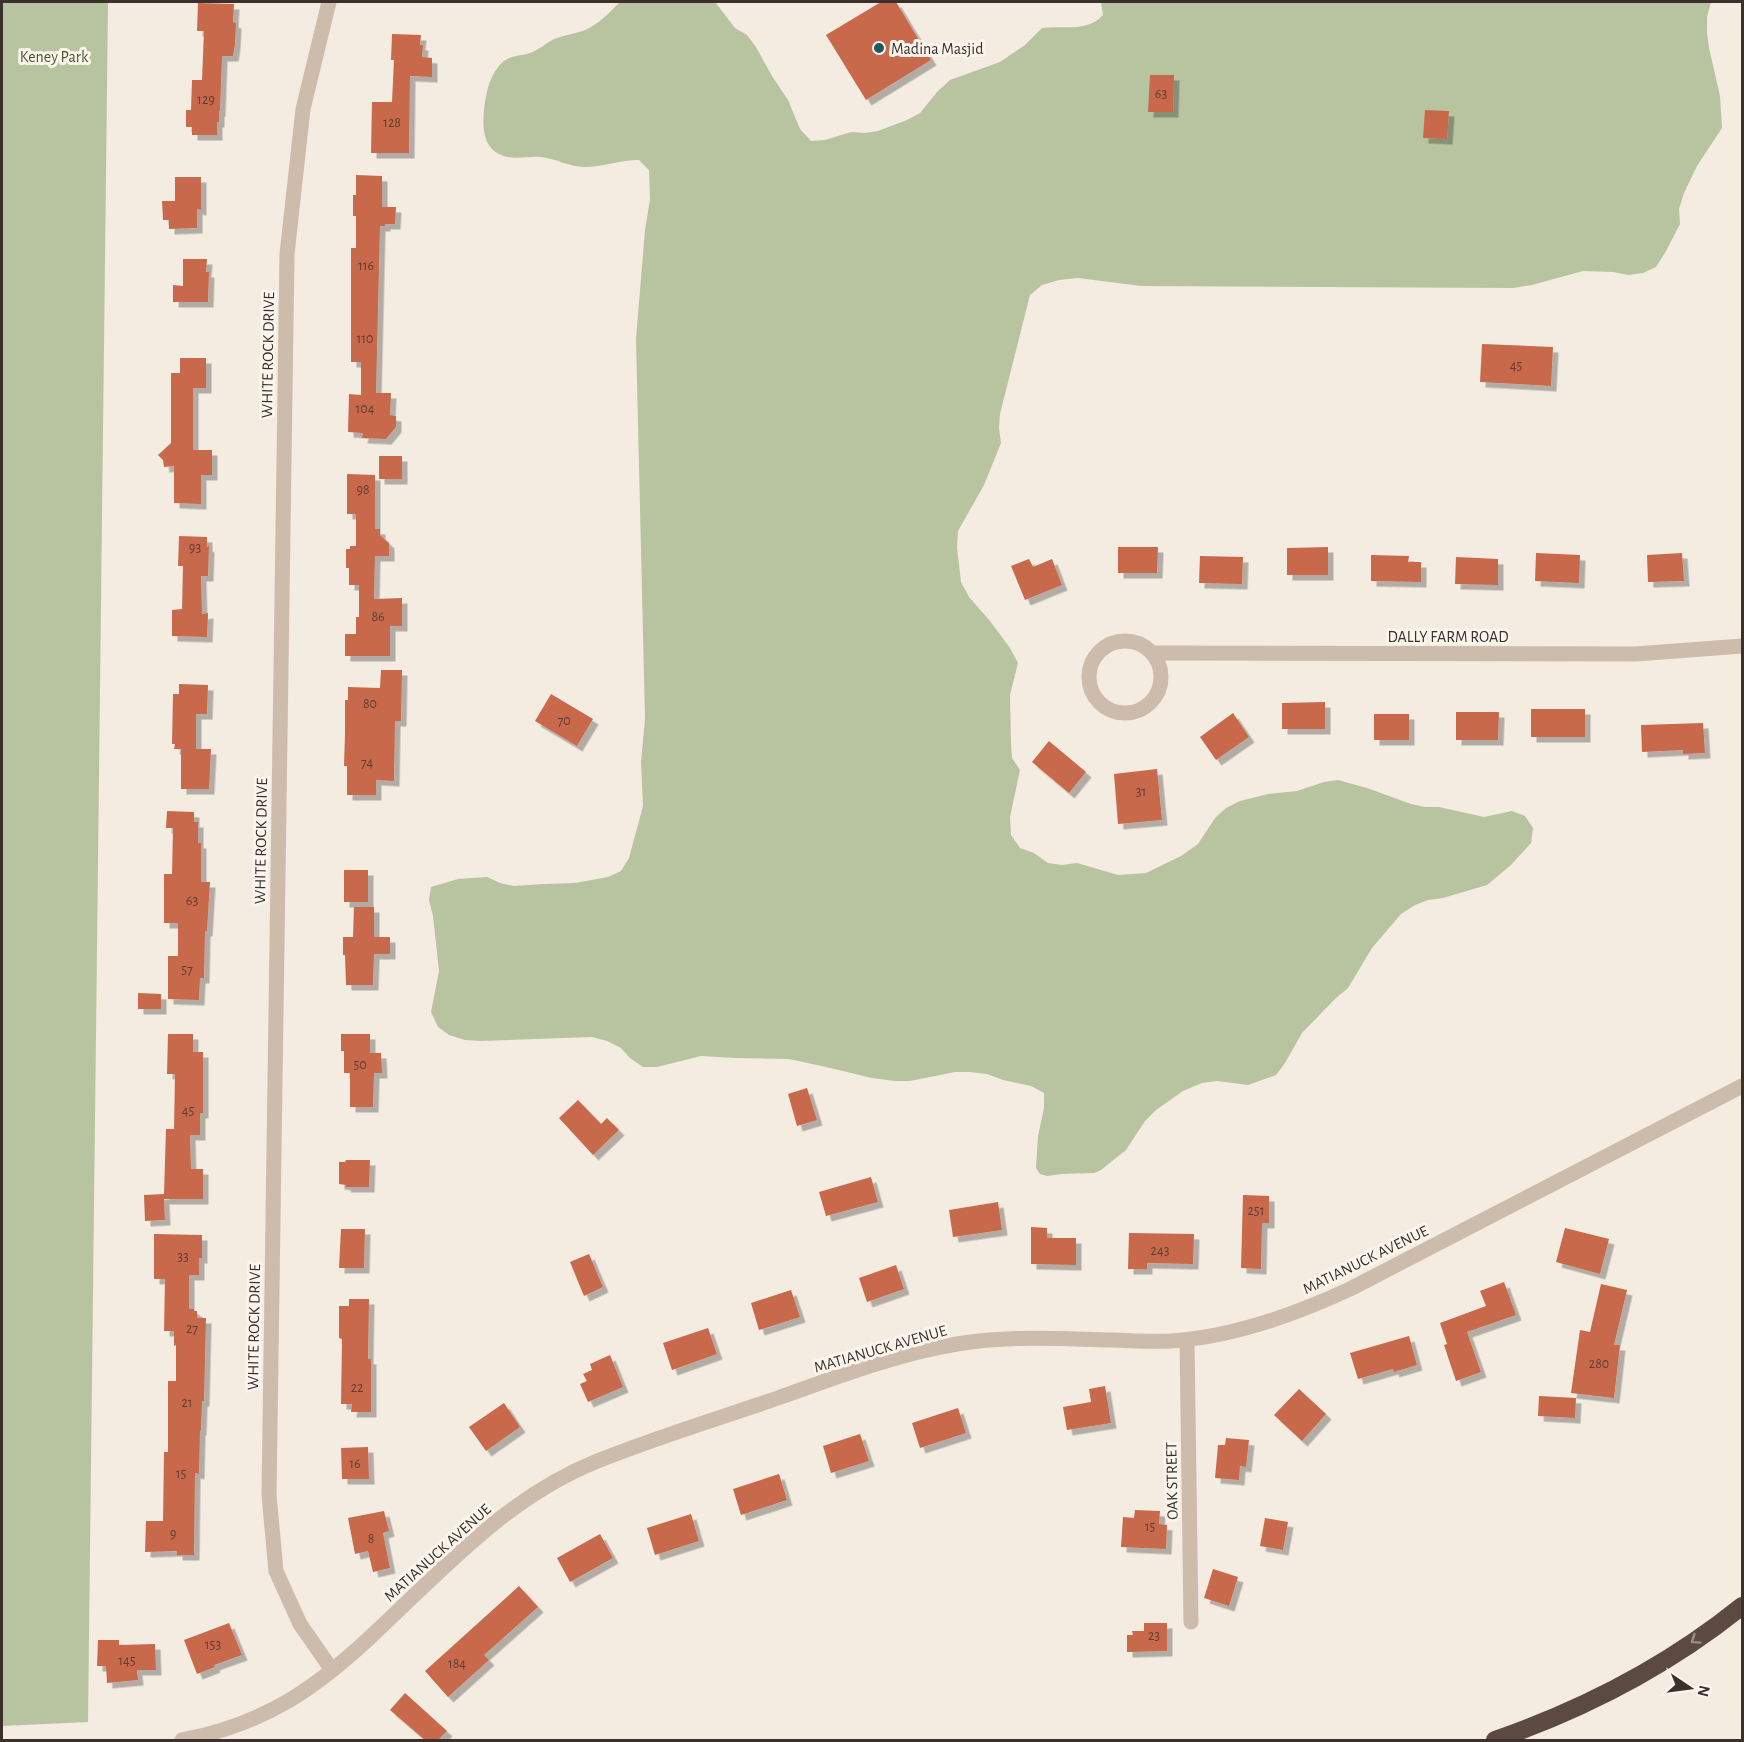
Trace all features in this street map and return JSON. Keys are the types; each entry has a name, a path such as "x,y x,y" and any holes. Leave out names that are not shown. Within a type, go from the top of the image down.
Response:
{"highway":[{"path":"1496,1740 1551,1720 1621,1686 1690,1644 1743,1606"}],"street":[{"name":"WHITE ROCK DRIVE","path":"329,2 303,110 287,254 269,1496 276,1571 300,1624 332,1670"},
{"name":"DALLY FARM ROAD","path":"1152,653 1161,675 1160,687 1145,707 1134,712 1121,713 1109,710 1099,702 1092,692 1089,680 1094,658 1101,649 1111,643 1122,641 1133,641 1152,653 1636,654 1743,646"},
{"name":"MATIANUCK AVENUE","path":"182,1740 222,1731 269,1712 292,1698 332,1670 358,1648 502,1515 548,1484 596,1461 840,1376 935,1348 975,1341 1015,1338 1157,1342 1187,1340 1241,1330 1273,1320 1326,1300 1743,1086"},
{"name":"OAK STREET","path":"1187,1340 1191,1622"}],"green space":[{"name":"Keney Park","path":"2,2 108,2 88,1722 2,1726"},
{"path":"620,2 715,2 735,28 747,35 756,47 788,100 800,129 811,141 825,140 851,132 878,131 907,120 920,113 950,80 1000,62 1025,45 1042,28 1082,26 1097,21 1103,15 1101,2 1711,2 1707,17 1707,33 1720,96 1722,128 1697,166 1684,193 1679,209 1680,224 1666,251 1656,267 1643,273 1628,275 1583,271 1513,288 1141,286 1078,278 1042,285 1030,295 1000,414 1001,443 984,485 958,531 957,548 961,582 969,597 1010,648 1018,663 1010,695 1012,758 1020,770 1010,817 1011,835 1020,848 1034,853 1048,863 1062,865 1077,863 1118,875 1146,873 1181,856 1198,844 1215,818 1226,808 1240,801 1268,794 1297,791 1338,780 1425,807 1439,807 1484,817 1512,811 1525,816 1533,828 1531,843 1511,865 1487,885 1428,900 1401,914 1372,948 1348,988 1302,1033 1276,1075 1248,1085 1217,1081 1202,1083 1183,1091 1156,1110 1145,1121 1126,1150 1094,1173 1047,1176 1040,1174 1036,1168 1044,1093 1031,1086 987,1074 955,1072 910,1081 895,1081 789,1059 701,1056 657,1067 643,1067 621,1048 592,1037 465,1040 449,1035 438,1027 431,1012 439,971 429,900 431,887 458,879 487,877 514,886 575,883 608,877 621,871 629,858 643,806 641,762 645,719 636,339 645,230 650,199 649,170 639,160 584,167 546,158 508,157 489,145 484,133 483,118 490,83 495,71 504,61 533,52 554,39 590,27 604,18"}],"building":[{"name":"Madina Masjid","path":"881,2 896,2 931,60 866,100 826,35"},
{"path":"198,3 234,4 235,44 233,56 222,56 217,135 192,135 192,127 186,127 186,110 191,110 192,80 202,80 204,31 197,31"},
{"path":"392,34 421,35 422,57 432,58 432,77 410,76 409,153 371,153 372,102 392,102 394,60 391,60"},
{"path":"1150,75 1174,75 1173,112 1148,112"},
{"path":"1425,110 1449,111 1447,139 1423,138"},
{"path":"356,175 382,176 382,207 396,207 395,224 380,226 376,393 391,393 390,415 396,416 396,427 386,439 362,438 363,433 348,432 349,394 361,395 361,362 351,362 351,248 356,248 356,216 353,216 353,195 356,195"},
{"path":"175,177 201,177 201,210 197,209 197,228 169,229 169,220 163,220 162,201 175,201"},
{"path":"183,259 207,259 208,302 173,302 173,285 183,286"},
{"path":"1482,344 1553,347 1551,386 1480,382"},
{"path":"180,358 206,358 206,388 193,388 193,450 212,450 212,475 201,475 201,504 174,503 174,466 164,467 163,460 158,455 171,443 171,373 180,373"},
{"path":"379,456 402,456 402,479 379,479"},
{"path":"347,474 375,475 375,529 380,529 380,535 389,543 389,556 375,556 374,599 402,598 402,626 390,626 390,656 345,656 345,634 356,634 356,617 359,617 359,585 349,585 349,568 346,568 346,549 356,546 356,514 347,514"},
{"path":"179,536 207,537 208,576 201,576 202,614 208,613 207,637 172,636 172,610 182,609 183,566 178,566"},
{"path":"1118,547 1158,547 1157,573 1118,573"},
{"path":"1328,547 1328,575 1287,575 1287,548"},
{"path":"1536,553 1580,555 1579,583 1535,581"},
{"path":"1682,553 1684,581 1648,582 1647,555"},
{"path":"1371,555 1409,556 1408,562 1421,562 1421,582 1371,581"},
{"path":"1200,556 1243,557 1242,584 1199,583"},
{"path":"1456,557 1498,559 1498,585 1455,584"},
{"path":"1029,559 1033,567 1052,559 1062,585 1025,600 1011,566"},
{"path":"381,670 402,670 401,721 395,721 394,781 376,780 376,795 347,795 347,766 344,766 345,700 348,700 348,687 380,688"},
{"path":"179,684 208,685 207,714 196,714 196,749 211,749 209,789 181,789 181,749 174,749 175,744 172,744 173,694 179,694"},
{"path":"551,694 593,719 577,746 535,721"},
{"path":"1325,702 1325,729 1282,729 1282,703"},
{"path":"1531,709 1585,709 1585,737 1531,737"},
{"path":"1456,712 1499,712 1498,740 1456,740"},
{"path":"1233,713 1249,737 1216,760 1200,737"},
{"path":"1374,714 1409,714 1409,740 1374,740"},
{"path":"1703,723 1705,753 1683,754 1683,750 1642,752 1641,725"},
{"path":"1049,741 1086,772 1069,793 1032,762"},
{"path":"1157,769 1162,820 1118,824 1114,774"},
{"path":"167,811 194,812 194,822 198,822 198,843 201,843 201,882 210,882 207,931 205,931 204,978 200,978 199,1000 168,999 168,956 178,956 178,923 164,923 164,874 172,874 173,828 166,828"},
{"path":"344,870 368,870 368,902 344,902"},
{"path":"354,907 374,907 374,937 390,937 390,954 374,954 373,985 346,985 343,937 353,937"},
{"path":"138,993 161,994 161,1009 138,1009"},
{"path":"168,1034 193,1034 193,1052 203,1052 203,1113 200,1113 200,1135 190,1135 191,1169 203,1169 203,1199 164,1199 165,1220 145,1221 144,1195 164,1194 166,1129 174,1129 175,1074 167,1074"},
{"path":"341,1034 370,1034 370,1053 381,1053 382,1073 374,1073 373,1107 350,1107 350,1073 344,1073"},
{"path":"807,1088 817,1120 797,1126 788,1094"},
{"path":"578,1100 601,1124 607,1118 619,1130 593,1155 559,1118"},
{"path":"370,1160 369,1187 345,1187 346,1185 339,1184 339,1162"},
{"path":"871,1177 878,1202 826,1216 819,1192"},
{"path":"1243,1195 1269,1196 1269,1223 1262,1223 1261,1269 1241,1268"},
{"path":"998,1202 1002,1230 953,1237 949,1210"},
{"path":"1031,1227 1047,1228 1047,1238 1076,1238 1076,1265 1031,1264"},
{"path":"1565,1228 1609,1239 1600,1274 1556,1262"},
{"path":"341,1229 365,1229 364,1268 339,1268"},
{"path":"1129,1233 1194,1234 1193,1264 1147,1263 1147,1269 1128,1269"},
{"path":"154,1234 202,1235 199,1275 189,1275 189,1309 197,1311 197,1318 206,1318 199,1474 195,1473 194,1555 177,1555 177,1551 145,1552 146,1521 163,1521 164,1452 168,1452 168,1381 176,1381 174,1331 164,1331 165,1279 154,1279"},
{"path":"589,1254 603,1287 584,1296 570,1262"},
{"path":"896,1265 904,1289 867,1302 859,1278"},
{"path":"1504,1282 1516,1315 1467,1332 1481,1372 1456,1381 1444,1345 1447,1344 1440,1323 1486,1306 1480,1291"},
{"path":"1601,1284 1627,1290 1614,1345 1620,1345 1614,1398 1571,1393 1580,1330 1590,1332"},
{"path":"791,1290 800,1317 759,1330 751,1303"},
{"path":"349,1299 369,1299 368,1359 371,1359 371,1412 351,1412 352,1404 341,1404 342,1339 339,1338 339,1306 349,1306"},
{"path":"708,1328 717,1354 672,1370 663,1343"},
{"path":"1409,1336 1417,1365 1358,1379 1350,1353"},
{"path":"610,1355 623,1387 588,1402 580,1384 587,1381 583,1374 592,1370 590,1364"},
{"path":"1105,1386 1111,1423 1067,1430 1063,1407 1091,1402 1089,1389"},
{"path":"1299,1389 1326,1414 1302,1441 1274,1415"},
{"path":"1539,1396 1576,1398 1575,1418 1538,1416"},
{"path":"504,1403 520,1427 486,1451 469,1427"},
{"path":"958,1408 966,1433 920,1448 912,1423"},
{"path":"860,1434 869,1461 831,1473 823,1446"},
{"path":"1226,1438 1249,1440 1246,1467 1240,1466 1239,1480 1215,1478 1218,1445 1225,1445"},
{"path":"368,1447 369,1479 342,1479 341,1448"},
{"path":"779,1474 787,1500 741,1515 733,1489"},
{"path":"1135,1510 1160,1511 1159,1524 1167,1525 1166,1549 1121,1547 1123,1517 1134,1518"},
{"path":"384,1511 389,1531 383,1533 390,1568 373,1572 368,1551 355,1554 348,1518"},
{"path":"691,1514 699,1541 655,1555 647,1528"},
{"path":"1265,1518 1288,1522 1283,1550 1260,1546"},
{"path":"600,1534 613,1558 570,1582 557,1558"},
{"path":"1213,1569 1238,1577 1229,1606 1204,1598"},
{"path":"519,1586 538,1607 484,1655 489,1660 448,1697 425,1671"},
{"path":"229,1623 242,1655 197,1674 184,1640"},
{"path":"1144,1623 1167,1623 1167,1651 1127,1652 1127,1635 1133,1635 1132,1631 1144,1631"},
{"path":"98,1640 119,1640 119,1645 155,1644 156,1670 137,1670 138,1680 107,1683 106,1666 97,1666"},
{"path":"405,1693 447,1731 438,1740 425,1740 390,1710"}],"place":[{"name":"Madina Masjid","path":"879,48"}]}
